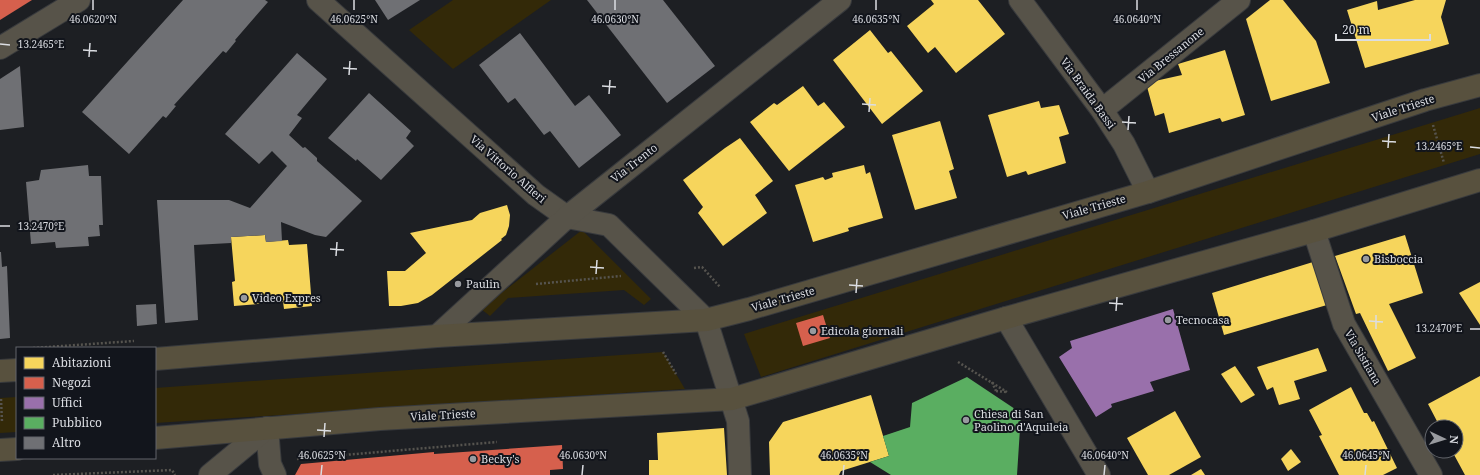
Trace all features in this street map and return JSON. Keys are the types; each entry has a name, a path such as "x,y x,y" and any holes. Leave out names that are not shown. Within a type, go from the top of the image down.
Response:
{"main road":[{"name":"Viale Trieste","path":"156,359 437,336 706,320 749,309 1148,192 1418,103 1480,85"},
{"name":"Viale Trieste","path":"156,438 380,419 732,399 1006,318 1314,231 1480,180"},
{"path":"0,371 16,370"},
{"path":"0,450 16,449"}],"street":[{"path":"0,48 79,0"},
{"name":"Via Vittorio Alfieri","path":"318,0 536,195 567,217 609,225 706,320"},
{"name":"Via Trento","path":"437,336 567,217 840,0"},
{"name":"Via Braida Bassi","path":"1020,0 1102,110 1124,144 1148,192"},
{"name":"Via Bressanone","path":"1102,110 1240,0"},
{"name":"Via Sistiana","path":"1314,231 1344,324 1431,475"},
{"path":"1006,318 1099,475"},
{"path":"706,320 738,421 740,475"},
{"path":"210,475 268,428"},
{"path":"268,428 270,464 275,475"}],"path":[{"path":"1432,123 1444,165"},
{"path":"533,284 627,275"},
{"path":"663,352 678,377"},
{"path":"957,362 1007,392 996,391"},
{"path":"991,382 996,391"},
{"path":"994,395 996,391"},
{"path":"1,398 2,426"},
{"path":"53,475 172,470 176,475"}],"shaded area":[{"path":"453,0 551,0 453,69 409,30"},
{"path":"1480,108 1480,154 761,377 744,334"},
{"path":"582,230 651,299 644,305 624,290 508,298 490,316 481,309"},
{"path":"663,352 685,389 156,423 156,388"},
{"path":"16,397 16,432 0,433 0,398"}],"building: Abitazioni":[{"path":"931,0 978,0 1005,34 956,73 935,47 928,53 907,26 934,4"},
{"path":"1270,0 1283,0 1316,41 1330,83 1271,101 1246,19"},
{"path":"1415,0 1446,0 1441,17 1449,44 1365,68 1347,10 1377,1 1378,10"},
{"path":"870,30 888,53 891,51 923,91 882,124 833,60"},
{"path":"1225,50 1245,115 1222,122 1220,118 1169,133 1164,113 1155,116 1146,83 1182,75 1178,64"},
{"path":"803,86 818,106 824,102 845,127 789,171 750,122 774,103 777,105"},
{"path":"1039,101 1041,108 1059,105 1069,134 1059,137 1066,163 1028,175 1026,171 1007,177 988,115"},
{"path":"940,121 954,169 949,171 957,198 915,210 892,135"},
{"path":"740,138 773,181 755,195 767,213 723,246 698,213 703,207 683,180"},
{"path":"864,165 866,174 870,172 883,218 848,228 849,231 813,242 795,185 823,177 825,180 833,177 832,173"},
{"path":"507,205 510,215 509,226 506,235 501,239 502,240 432,295 418,303 401,306 389,306 387,271 405,271 426,253 410,233 472,220 480,213"},
{"path":"265,235 266,242 288,240 289,245 307,244 312,306 284,309 283,302 234,306 232,282 235,281 231,237"},
{"path":"1405,235 1423,293 1389,304 1416,358 1388,371 1360,313 1356,314 1335,256"},
{"path":"1313,262 1327,305 1224,335 1212,293"},
{"path":"1480,282 1480,325 1459,293"},
{"path":"1318,348 1327,371 1294,381 1300,399 1279,405 1273,387 1267,390 1257,367"},
{"path":"1235,366 1255,395 1241,403 1221,374"},
{"path":"1480,376 1480,475 1465,475 1456,459 1464,459 1464,419 1436,419 1428,404"},
{"path":"1351,387 1364,413 1367,413 1372,422 1374,421 1397,468 1383,475 1339,475 1319,436 1322,435 1309,410"},
{"path":"871,395 889,456 841,471 839,475 770,475 769,442 783,422"},
{"path":"1175,411 1201,457 1169,475 1148,475 1127,438"},
{"path":"724,428 727,475 649,475 649,460 658,460 657,433"},
{"path":"1291,449 1301,462 1288,471 1281,459"},
{"path":"1201,469 1205,475 1191,475"}],"building: Negozi":[{"path":"0,0 32,0 0,20"},
{"name":"Edicola giornali","path":"823,315 830,338 803,346 796,323"},
{"path":"562,445 563,469 550,470 550,475 295,475 301,464 434,452 434,454"}],"building: Uffici":[{"path":"1173,309 1190,370 1150,382 1154,391 1111,404 1112,407 1096,417 1059,357 1072,348 1070,341"}],"building: Pubblico":[{"name":"Chiesa di San Paolino d'Aquileia","path":"967,377 1021,413 1017,475 891,475 870,462 889,456 883,436 910,427 912,403"}],"building: Altro":[{"path":"183,0 265,0 268,2 235,40 236,41 226,53 223,51 174,105 176,106 166,118 163,116 129,154 82,112"},
{"path":"375,0 420,0 388,20"},
{"path":"587,0 663,0 715,66 667,103"},
{"path":"520,33 575,106 589,95 621,135 579,168 550,131 544,135 515,98 508,103 479,65"},
{"path":"297,53 327,79 297,115 302,118 289,135 303,148 305,147 317,158 317,161 362,201 326,237 315,235 281,222 282,241 266,242 265,235 231,237 231,243 194,245 198,320 165,323 157,200 229,200 250,208 287,166 272,151 259,164 225,134"},
{"path":"20,66 24,127 0,130 0,79"},
{"path":"369,93 411,131 406,138 414,146 381,180 357,159 356,161 328,138"},
{"path":"88,165 89,176 101,176 103,225 99,225 100,236 88,237 89,246 56,248 55,242 31,244 26,182 39,180 41,170"},
{"path":"0,252 2,267 7,266 10,338 0,339"},
{"path":"156,304 157,324 137,326 136,305"}],"place":[{"name":"Bisboccia","path":"1366,259"},
{"name":"Paulin","path":"458,284"},
{"name":"Video Expres","path":"244,298"},
{"name":"Tecnocasa","path":"1168,320"},
{"name":"Edicola giornali","path":"813,331"},
{"name":"Chiesa di San Paolino d'Aquileia","path":"966,420"},
{"name":"Becky's","path":"473,459"}]}
